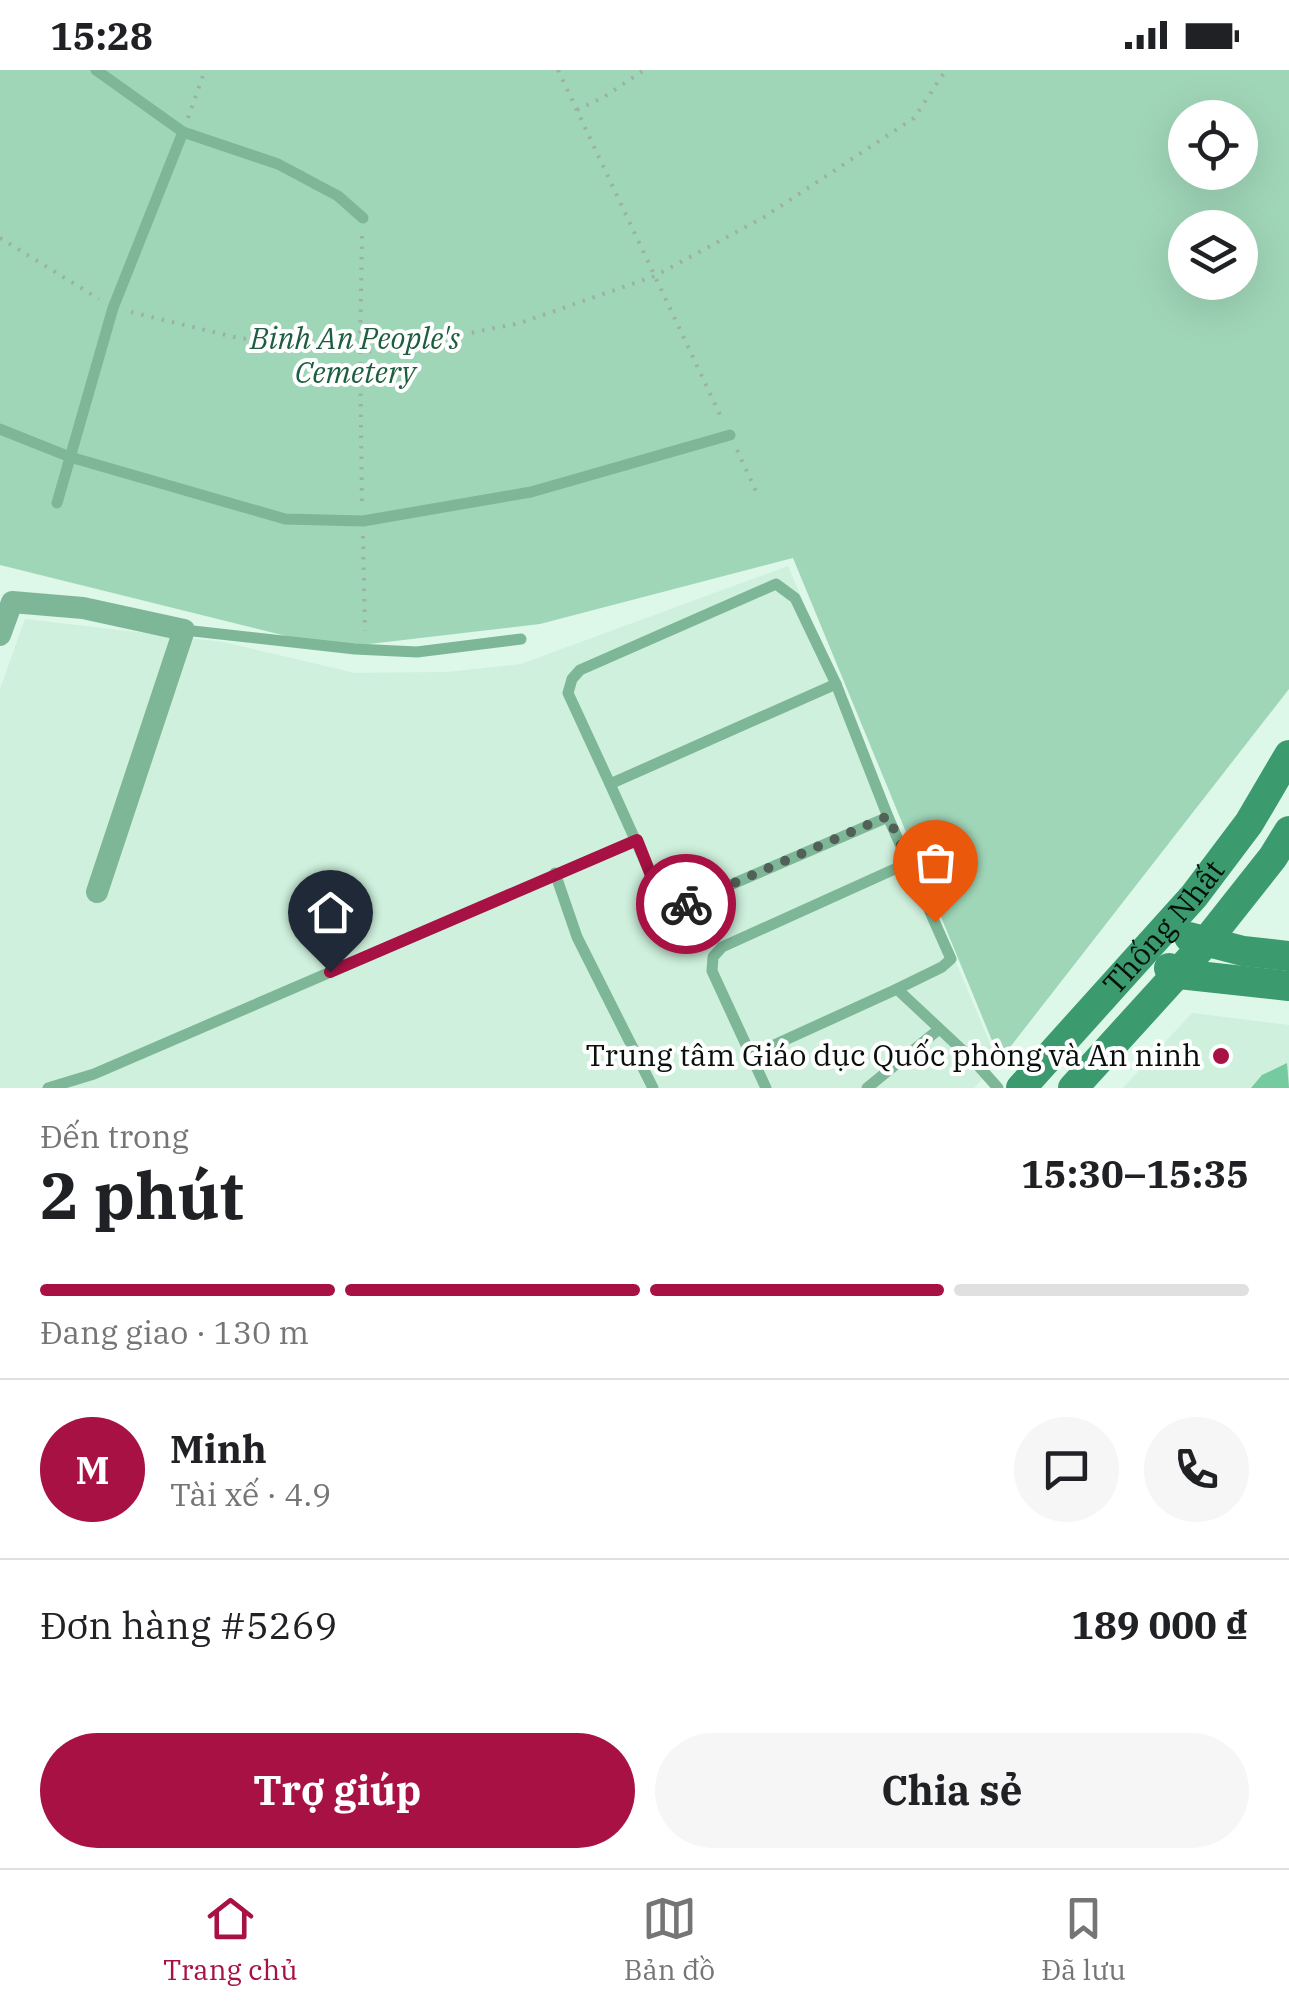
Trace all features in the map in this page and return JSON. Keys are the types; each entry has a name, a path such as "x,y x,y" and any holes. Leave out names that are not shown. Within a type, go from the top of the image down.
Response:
{"main road":[{"name":"Thống Nhất","path":"1021,1088 1194,896 1248,823 1289,755"},
{"name":"Thống Nhất","path":"1074,1088 1206,943 1289,831"},
{"path":"1164,926 1206,943 1289,956"},
{"path":"1141,952 1179,974 1289,986"}],"street":[{"path":"0,635 6,601 83,608 184,630 97,892"}],"lane":[{"path":"96,70 183,132 278,164 338,196 363,218"},
{"path":"57,502 113,308 183,132"},
{"path":"0,428 70,458 285,520 363,521 531,492 730,434"},
{"path":"750,1056 897,989 951,959 836,684 795,598 776,584 598,662 572,678 568,693 660,898 686,904 888,816"},
{"path":"184,630 417,652 521,640"},
{"path":"610,784 836,684"},
{"path":"48,1088 94,1074 637,840"},
{"path":"766,1088 712,971 714,957 722,947 908,863"},
{"path":"556,873 577,937 653,1088"},
{"path":"897,989 998,1088"},
{"path":"867,1088 938,1030"}],"path":[{"path":"183,132 205,70"},
{"path":"558,70 756,491"},
{"path":"577,110 644,70"},
{"path":"0,238 113,308 238,338 376,352 520,323 655,276 764,218 914,118 946,70"},
{"path":"363,218 360,350 365,636"}],"shaded area":[{"path":"788,566 998,1062 974,1088 0,1088 0,689 25,619 223,642 355,673 447,672 521,664"},
{"name":"Trung tâm Giáo dục Quốc phòng và An ninh","path":"1192,1013 1289,1025 1289,1088 1123,1088"},
{"path":"1287,1063 1289,1088 1251,1088 1262,1075"}],"green space":[{"name":"Binh An People's Cemetery","path":"0,70 1289,70 1289,689 1000,1060 793,558 540,624 335,648 0,565"}],"way so far":[{"path":"686,904 888,816 935,922"}],"place":[{"name":"Trung tâm Giáo dục Quốc phòng và An ninh","path":"1221,1056"}],"route":[{"path":"330,972 637,840 660,898 686,904"}]}
